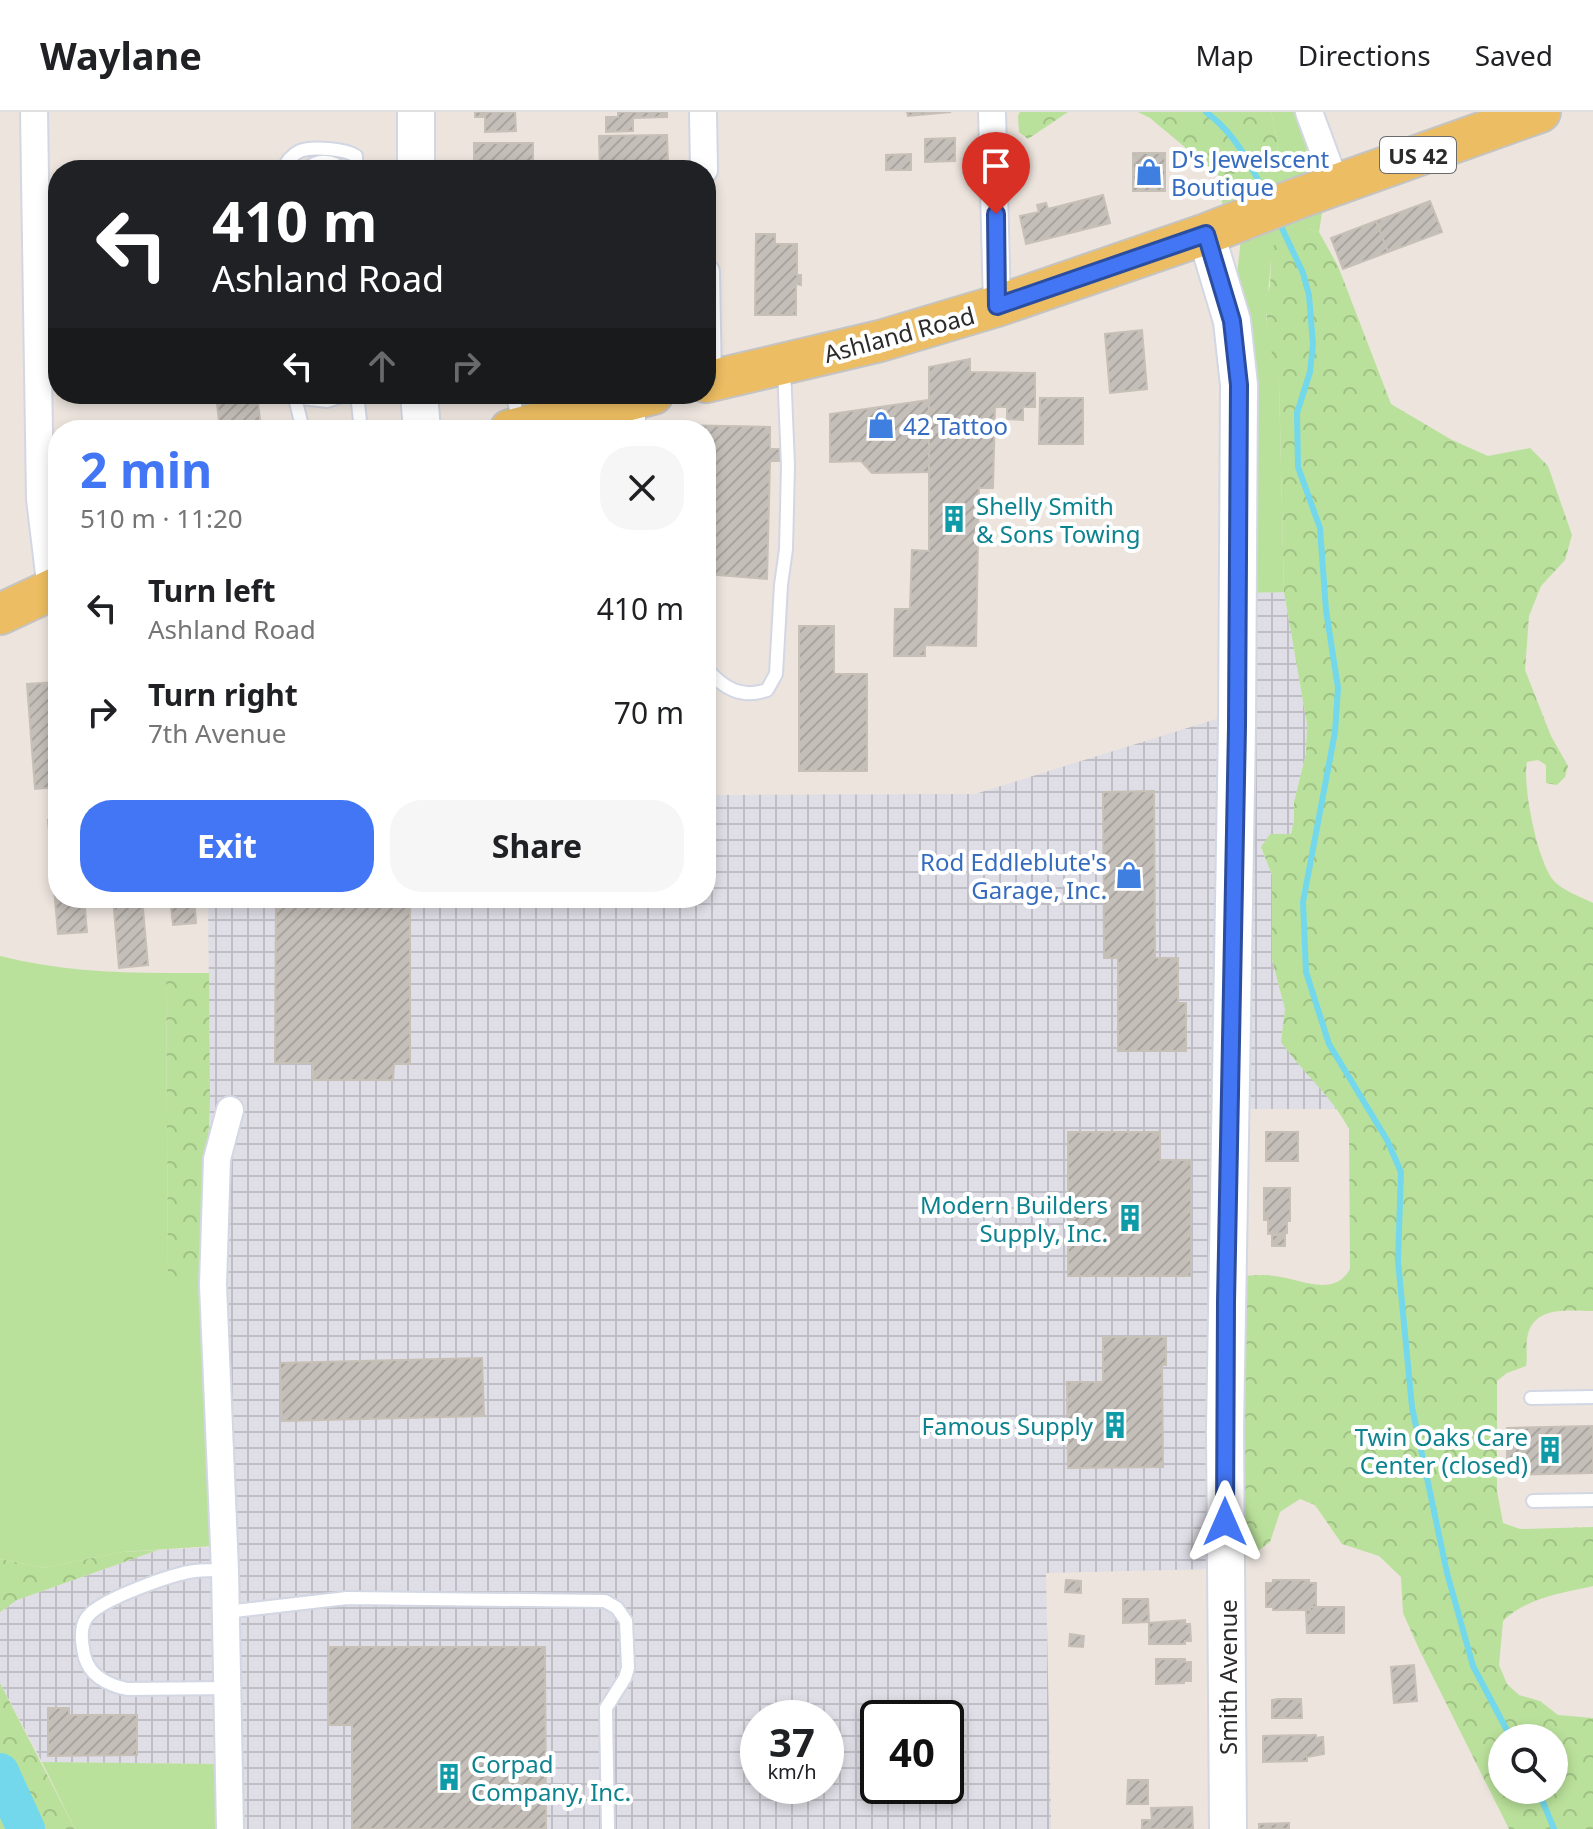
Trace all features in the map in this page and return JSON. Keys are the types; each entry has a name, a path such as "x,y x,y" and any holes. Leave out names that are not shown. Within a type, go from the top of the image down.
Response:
{"main road":[{"name":"Ashland Road","path":"716,380 880,341 997,306 1206,234 1540,112"},
{"path":"514,417 644,407"},
{"path":"0,614 48,591"}],"street":[{"path":"34,112 40,499 48,550"},
{"path":"416,112 416,160"},
{"path":"703,112 704,160"},
{"path":"992,112 997,306"},
{"path":"1309,112 1336,185"},
{"name":"Smith Avenue","path":"1206,234 1232,321 1239,385 1225,1430 1228,1829"},
{"path":"230,1110 217,1159 213,1255 229,1688 230,1829"}],"lane":[{"path":"288,160 302,150 347,150 356,156 356,160"},
{"path":"716,680 741,694 767,690 776,674 786,549 788,466 783,364"},
{"path":"1531,1398 1593,1397"},
{"path":"1533,1501 1593,1500"},
{"path":"225,1570 181,1574 105,1601 86,1617 82,1629 84,1655 89,1669 113,1686 127,1689 229,1688"},
{"path":"226,1612 347,1598 605,1601 617,1608 626,1621 628,1668 606,1708 608,1829"}],"shaded area":[{"path":"1284,592 1307,724 1306,754 1294,802 1290,835 1261,847 1272,875 1272,960 1285,1009 1281,1042 1339,1109 1241,1109 1211,1569 1046,1573 1051,1829 220,1829 219,1764 42,1762 0,1683 0,1612 17,1600 158,1550 212,1547 202,1286 210,1100 208,908 716,908 716,795 975,794 1226,716 1227,593"}],"green space":[{"path":"1020,112 1068,112 1028,139 1019,132"},
{"path":"1138,112 1271,112 1278,143 1277,153 1223,179 1150,118"},
{"path":"1271,112 1295,112 1307,144 1305,173 1222,204 1223,179 1277,153 1278,143"},
{"path":"1323,206 1319,232 1309,229 1271,260 1266,317 1279,384 1284,592 1247,593 1242,297 1237,275 1241,238"},
{"path":"1309,229 1319,232 1338,266 1391,404 1452,440 1488,456 1530,448 1548,466 1572,535 1565,560 1541,586 1529,616 1525,670 1551,736 1568,766 1565,777 1557,785 1546,783 1546,765 1538,760 1527,762 1526,773 1537,843 1549,873 1563,888 1593,903 1593,1311 1555,1312 1538,1318 1528,1334 1526,1366 1507,1373 1497,1381 1497,1491 1503,1523 1520,1529 1593,1527 1593,1586 1545,1598 1512,1613 1503,1621 1499,1665 1507,1684 1519,1695 1540,1701 1558,1715 1593,1718 1593,1829 1509,1829 1496,1804 1568,1804 1568,1724 1488,1724 1488,1787 1403,1613 1401,1577 1379,1556 1342,1544 1315,1505 1300,1499 1280,1512 1270,1542 1251,1556 1238,1553 1237,1276 1270,1275 1326,1285 1343,1278 1350,1269 1349,1129 1334,1105 1281,1042 1285,1009 1272,960 1272,875 1261,847 1270,834 1291,834 1294,802 1306,754 1307,724 1284,592 1279,384 1269,341 1265,301 1270,286 1274,245"},
{"path":"0,956 83,970 166,973 168,1272 202,1286 213,1546 122,1552 44,1568 0,1559"},
{"path":"166,973 209,973 210,1100 202,1286 180,1287 168,1272"},
{"path":"158,1550 17,1600 0,1612 0,1559 44,1568 122,1552"},
{"path":"0,1683 75,1829 0,1829"},
{"path":"42,1762 219,1764 220,1829 75,1829"}],"building":[{"path":"475,112 515,112 516,131 485,132 485,117 475,117"},
{"path":"618,112 667,112 667,117 633,118 633,131 606,132 606,117 618,117"},
{"path":"907,112 951,112 908,116"},
{"path":"667,135 668,160 600,160 599,136"},
{"path":"955,138 955,161 925,162 925,139"},
{"path":"474,143 533,143 533,160 474,160"},
{"name":"D's Jewelscent Boutique","path":"1133,153 1165,153 1165,191 1133,191"},
{"path":"911,154 911,170 886,170 886,155"},
{"path":"1103,195 1110,223 1026,244 1020,216 1039,212 1037,205 1046,203 1048,209"},
{"path":"1430,201 1442,232 1388,252 1376,221"},
{"path":"1376,221 1388,252 1343,269 1331,238"},
{"path":"756,234 775,234 775,244 797,244 797,275 801,275 801,285 796,284 796,315 755,315"},
{"path":"1142,330 1147,389 1110,393 1105,334"},
{"name":"Shelly Smith & Sons Towing","path":"970,359 970,372 1035,373 1035,407 1023,407 1023,420 1007,419 1007,407 995,407 993,488 979,488 976,646 925,645 925,656 894,656 895,609 910,609 912,550 929,551 929,367"},
{"path":"1040,398 1083,398 1083,444 1039,444"},
{"path":"929,400 929,472 872,473 861,461 830,462 830,414"},
{"path":"217,404 258,404 260,420 219,420"},
{"path":"716,426 770,427 770,449 781,449 780,461 770,461 767,579 716,575"},
{"path":"799,626 834,626 834,674 867,674 867,771 799,771"},
{"path":"48,683 48,788 35,789 27,684"},
{"name":"Rod Eddleblute's Garage, Inc.","path":"1154,791 1155,958 1178,958 1178,1003 1186,1003 1186,1051 1118,1051 1118,958 1104,958 1103,792"},
{"path":"56,908 85,908 87,932 58,934"},
{"path":"114,908 143,908 148,965 119,968"},
{"path":"171,908 195,908 196,923 173,925"},
{"path":"276,908 410,908 410,1064 394,1064 393,1080 313,1080 313,1063 275,1063"},
{"name":"Modern Builders Supply, Inc.","path":"1068,1132 1160,1132 1160,1160 1191,1160 1191,1276 1068,1276"},
{"path":"1266,1132 1298,1132 1298,1161 1266,1161"},
{"path":"1264,1188 1290,1188 1287,1233 1268,1234 1268,1220 1264,1220"},
{"path":"1272,1235 1285,1235 1285,1246 1272,1246"},
{"name":"Famous Supply","path":"1103,1337 1166,1337 1166,1365 1162,1365 1163,1467 1068,1468 1067,1382 1103,1382"},
{"path":"482,1358 484,1416 282,1421 280,1363"},
{"name":"Twin Oaks Care Center (closed)","path":"1593,1426 1593,1473 1507,1475 1507,1428"},
{"path":"1066,1580 1081,1581 1081,1593 1065,1592"},
{"path":"1273,1580 1309,1580 1309,1583 1316,1583 1316,1607 1310,1607 1310,1610 1273,1610 1273,1607 1266,1607 1266,1583 1273,1583"},
{"path":"1123,1599 1148,1599 1149,1622 1123,1623"},
{"path":"1310,1607 1344,1607 1344,1633 1307,1633 1306,1610"},
{"path":"1185,1620 1185,1624 1190,1624 1191,1641 1185,1641 1185,1644 1149,1644 1149,1623"},
{"path":"1070,1634 1084,1636 1083,1647 1069,1646"},
{"name":"Corpad Company, Inc.","path":"329,1647 545,1647 546,1829 352,1829 352,1725 328,1725"},
{"path":"1156,1659 1185,1659 1185,1662 1191,1662 1191,1681 1156,1684"},
{"path":"1414,1665 1417,1701 1394,1703 1391,1667"},
{"path":"1301,1699 1302,1718 1272,1718 1272,1700"},
{"path":"48,1708 69,1708 69,1715 137,1715 137,1755 48,1756"},
{"path":"1316,1735 1316,1738 1323,1737 1324,1754 1307,1757 1307,1761 1263,1762 1263,1736"},
{"path":"1128,1780 1148,1780 1148,1804 1127,1804"},
{"path":"1192,1807 1193,1829 1142,1829 1142,1820 1152,1820 1151,1808"},
{"path":"1289,1823 1289,1829 1259,1829 1259,1824"}],"waterway":[{"path":"1206,112 1234,140 1267,198"},
{"path":"1279,222 1303,273 1309,295 1313,344 1310,372 1297,413 1298,467 1320,528 1326,610 1338,688 1335,732 1303,902 1306,972 1329,1044 1387,1140 1401,1172 1398,1261 1412,1407 1447,1573 1473,1666 1504,1724"},
{"path":"0,1772 26,1829"},
{"path":"1544,1804 1554,1829"}],"place":[{"name":"D's Jewelscent Boutique","path":"1149,172"},
{"name":"42 Tattoo","path":"881,425"},
{"name":"Shelly Smith & Sons Towing","path":"954,519"},
{"name":"Rod Eddleblute's Garage, Inc.","path":"1129,875"},
{"name":"Modern Builders Supply, Inc.","path":"1130,1218"},
{"name":"Famous Supply","path":"1115,1425"},
{"name":"Twin Oaks Care Center (closed)","path":"1550,1450"},
{"name":"Corpad Company, Inc.","path":"449,1777"}],"route":[{"path":"996,214 997,306 1206,234 1232,321 1239,385 1225,1522"}]}
